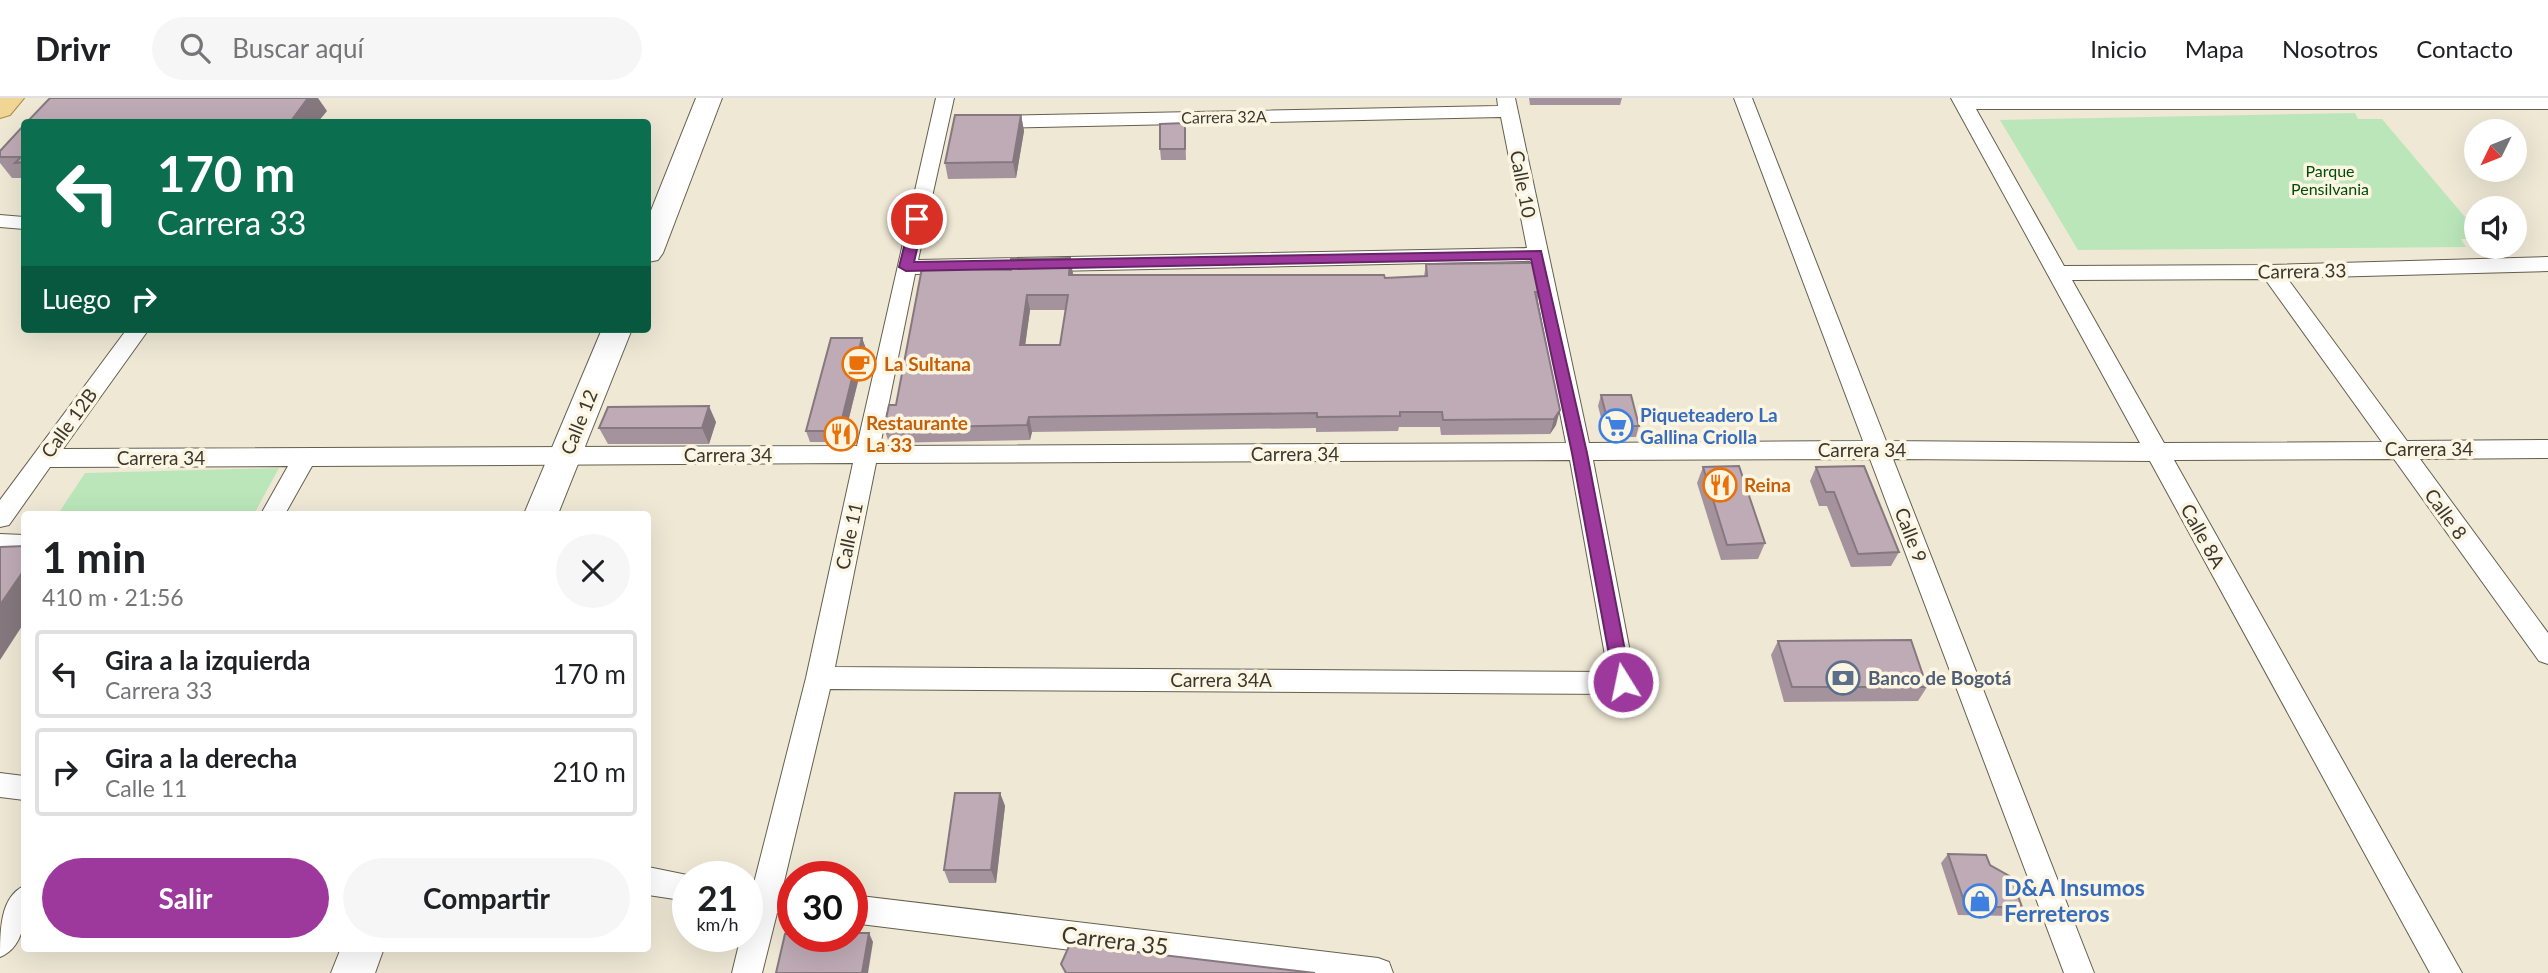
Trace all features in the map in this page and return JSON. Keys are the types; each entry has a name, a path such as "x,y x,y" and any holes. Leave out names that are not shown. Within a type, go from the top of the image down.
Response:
{"main road":[{"path":"0,109 10,98"}],"street":[{"path":"651,245 709,98"},
{"name":"Calle 11","path":"763,870 819,678 906,267 954,122 945,98"},
{"name":"Calle 9","path":"1743,98 2079,973"},
{"path":"1962,101 2548,103"},
{"name":"Calle 8A","path":"1962,101 2446,973"},
{"name":"Carrera 32A","path":"954,122 1507,105"},
{"name":"Calle 10","path":"1507,105 1536,254 1580,453 1623,682"},
{"path":"0,221 21,223"},
{"path":"906,267 1536,254"},
{"name":"Carrera 33","path":"2056,273 2271,272 2548,264"},
{"name":"Calle 8","path":"2271,272 2547,651"},
{"name":"Calle 12B","path":"0,517 8,496 43,458 135,333"},
{"name":"Calle 12","path":"542,511 615,333"},
{"name":"Carrera 34","path":"43,458 2548,449"},
{"path":"275,511 304,458"},
{"path":"0,544 21,544"},
{"name":"Carrera 34A","path":"819,678 1623,682"},
{"path":"0,785 21,788"},
{"path":"651,881 672,885"},
{"path":"0,942 21,905"},
{"name":"Carrera 35","path":"868,911 1378,973"},
{"path":"353,973 361,952"},
{"name":"Calle 11","path":"747,973 749,952"}],"green space":[{"name":"Parque Pensilvania","path":"2355,113 2358,119 2382,119 2464,216 2464,239 2461,239 2464,247 2078,250 2000,120"},
{"path":"279,468 256,511 60,511 85,473"}],"building":[{"path":"50,98 308,98 292,119 30,119"},
{"path":"955,115 1021,115 1013,162 945,163"},
{"path":"1185,123 1185,149 1160,149 1160,124"},
{"path":"21,128 21,157 0,157 0,151"},
{"path":"1070,258 1069,275 1384,275 1385,278 1427,276 1426,264 1533,263 1539,292 1535,292 1560,410 1554,419 1443,420 1442,412 1400,412 1400,416 1317,417 1317,413 1029,417 1027,425 884,428 889,405 896,405 922,268 1011,270 1011,259","holes":["1027,295 1068,295 1060,345 1020,345"]},
{"path":"831,338 862,338 839,431 806,431"},
{"path":"1601,395 1631,395 1639,426 1609,426"},
{"path":"709,406 702,428 599,428 608,407"},
{"path":"1739,466 1765,543 1727,545 1703,467"},
{"path":"1864,466 1899,552 1858,554 1834,492 1826,492 1816,467"},
{"path":"21,546 21,574 0,605 0,547"},
{"name":"Banco de Bogotá","path":"1911,640 1927,687 1792,687 1778,641"},
{"path":"955,793 1000,793 991,870 944,870"},
{"name":"D&A Insumos Ferreteros","path":"1948,854 1986,855 1990,865 2011,877 2022,907 1966,907"},
{"path":"1070,944 1315,973 1066,973 1061,964"},
{"path":"781,952 866,952 862,973 776,973"}],"place":[{"name":"La Sultana","path":"859,364"},
{"name":"Piqueteadero La Gallina Criolla","path":"1616,426"},
{"name":"Restaurante La 33","path":"841,434"},
{"name":"Reina","path":"1720,485"},
{"name":"Banco de Bogotá","path":"1843,678"},
{"name":"D&A Insumos Ferreteros","path":"1980,901"}],"route":[{"path":"917,219 906,267 1536,254 1580,453 1623,682"}]}
